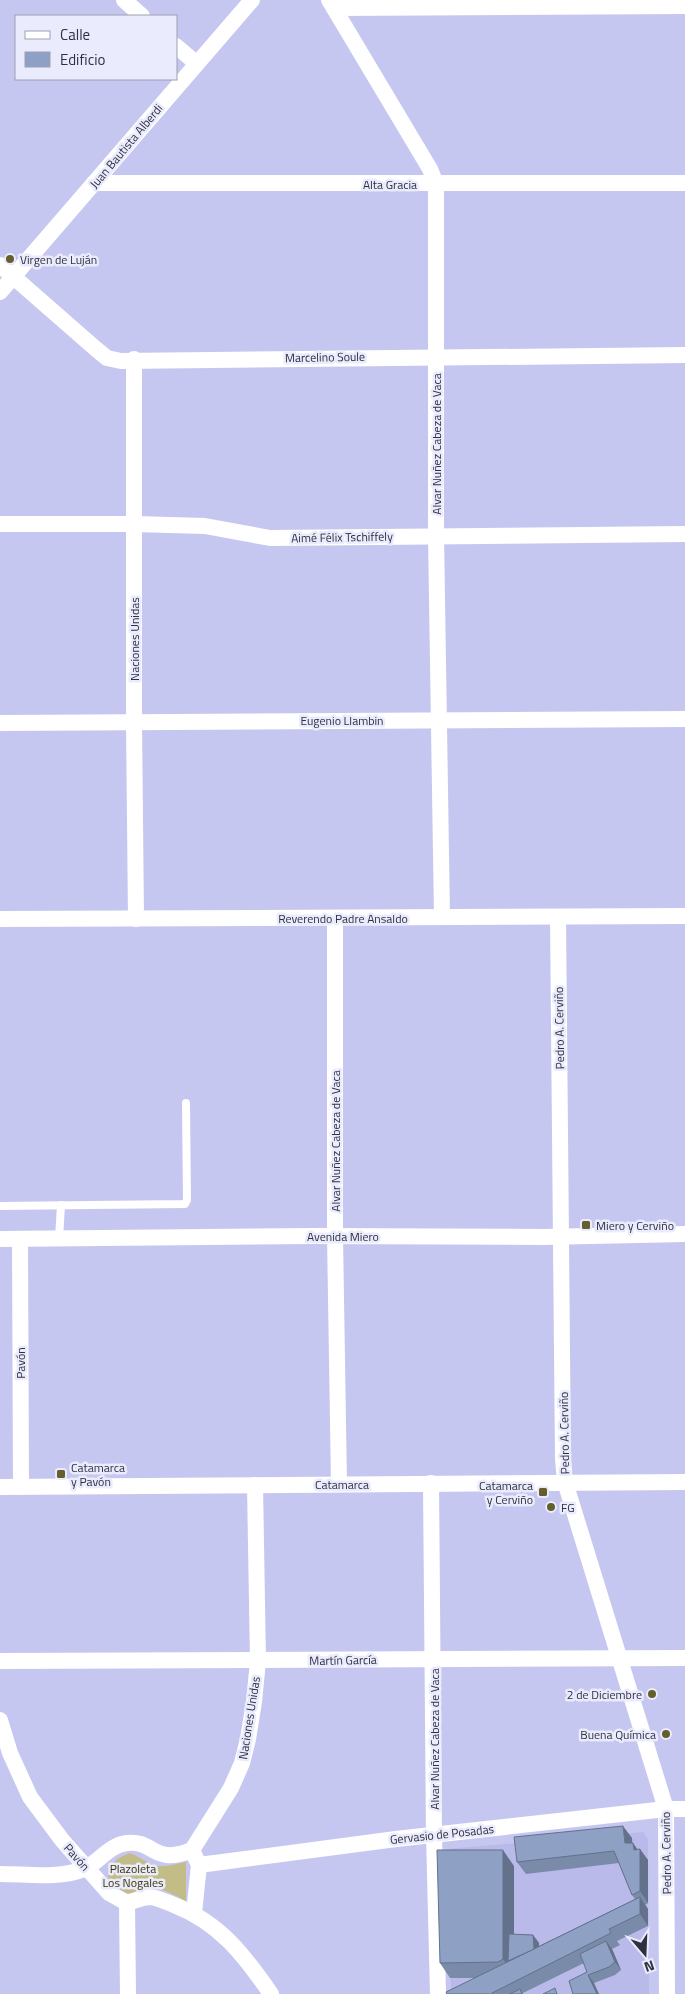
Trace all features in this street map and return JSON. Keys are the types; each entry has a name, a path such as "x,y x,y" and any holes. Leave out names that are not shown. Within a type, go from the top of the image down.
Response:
{"street":[{"path":"124,0 141,15"},
{"name":"Juan Bautista Alberdi","path":"0,292 252,0"},
{"path":"331,4 685,6"},
{"name":"Alvar Nuñez Cabeza de Vaca","path":"331,4 430,169 436,184 436,535 442,917"},
{"path":"178,48 196,63"},
{"name":"Alta Gracia","path":"94,183 685,183"},
{"name":"Marcelino Soule","path":"0,264 107,358 121,360 685,355"},
{"name":"Naciones Unidas","path":"134,360 136,919"},
{"name":"Aimé Félix Tschiffely","path":"0,524 205,526 270,538 685,534"},
{"name":"Eugenio Llambin","path":"0,723 685,719"},
{"name":"Reverendo Padre Ansaldo","path":"0,919 685,916"},
{"name":"Pedro A. Cerviño","path":"558,917 563,1459 565,1482 666,1809 667,1994"},
{"name":"Alvar Nuñez Cabeza de Vaca","path":"335,918 335,1236 339,1484"},
{"name":"Avenida Miero","path":"0,1239 685,1234"},
{"name":"Pavón","path":"20,1239 20,1487"},
{"name":"Catamarca","path":"0,1487 685,1482"},
{"name":"Alvar Nuñez Cabeza de Vaca","path":"432,1483 434,1834 438,1994"},
{"name":"Naciones Unidas","path":"194,1913 195,1857 242,1763 254,1702 258,1661 255,1485"},
{"name":"Martín García","path":"0,1661 685,1658"},
{"name":"Pavón","path":"0,1720 10,1753 30,1797 62,1840 86,1868 109,1893 127,1903"},
{"name":"Gervasio de Posadas","path":"0,1874 68,1874 86,1868 112,1848 125,1844 138,1843 164,1856 180,1854 195,1857 666,1809 685,1809"},
{"path":"128,1994 127,1903 149,1897 194,1913 230,1940 254,1969 271,1994"}],"lane":[{"path":"0,1206 185,1204 187,1200 186,1103"},
{"path":"59,1239 61,1205"}],"shaded area":[{"path":"643,1832 648,1839 649,1994 451,1994 447,1849"}],"green space":[{"name":"Plazoleta Los Nogales","path":"130,1853 151,1864 160,1866 186,1862 186,1901 161,1889 150,1888 132,1894 124,1892 117,1887 108,1877 111,1868 115,1861"}],"building":[{"path":"623,1826 625,1843 633,1843 634,1850 640,1849 640,1891 632,1895 614,1851 517,1862 514,1837"},
{"path":"437,1850 503,1850 503,1959 498,1962 440,1963"},
{"path":"640,1897 640,1914 609,1929 611,1933 493,1994 447,1994 446,1992"},
{"path":"509,1934 533,1935 534,1949 508,1961"},
{"path":"606,1941 615,1962 609,1967 588,1975 597,1994 573,1994 569,1981 587,1972 580,1954"},
{"path":"555,1988 557,1994 543,1994"},
{"path":"520,1989 522,1994 510,1994"}],"place":[{"name":"Virgen de Luján","path":"10,259"},
{"name":"Miero y Cerviño","path":"586,1225"},
{"name":"Catamarca y Pavón","path":"61,1474"},
{"name":"Catamarca y Cerviño","path":"543,1492"},
{"name":"FG","path":"551,1507"},
{"name":"2 de Diciembre","path":"652,1694"},
{"name":"Buena Química","path":"666,1734"}]}
